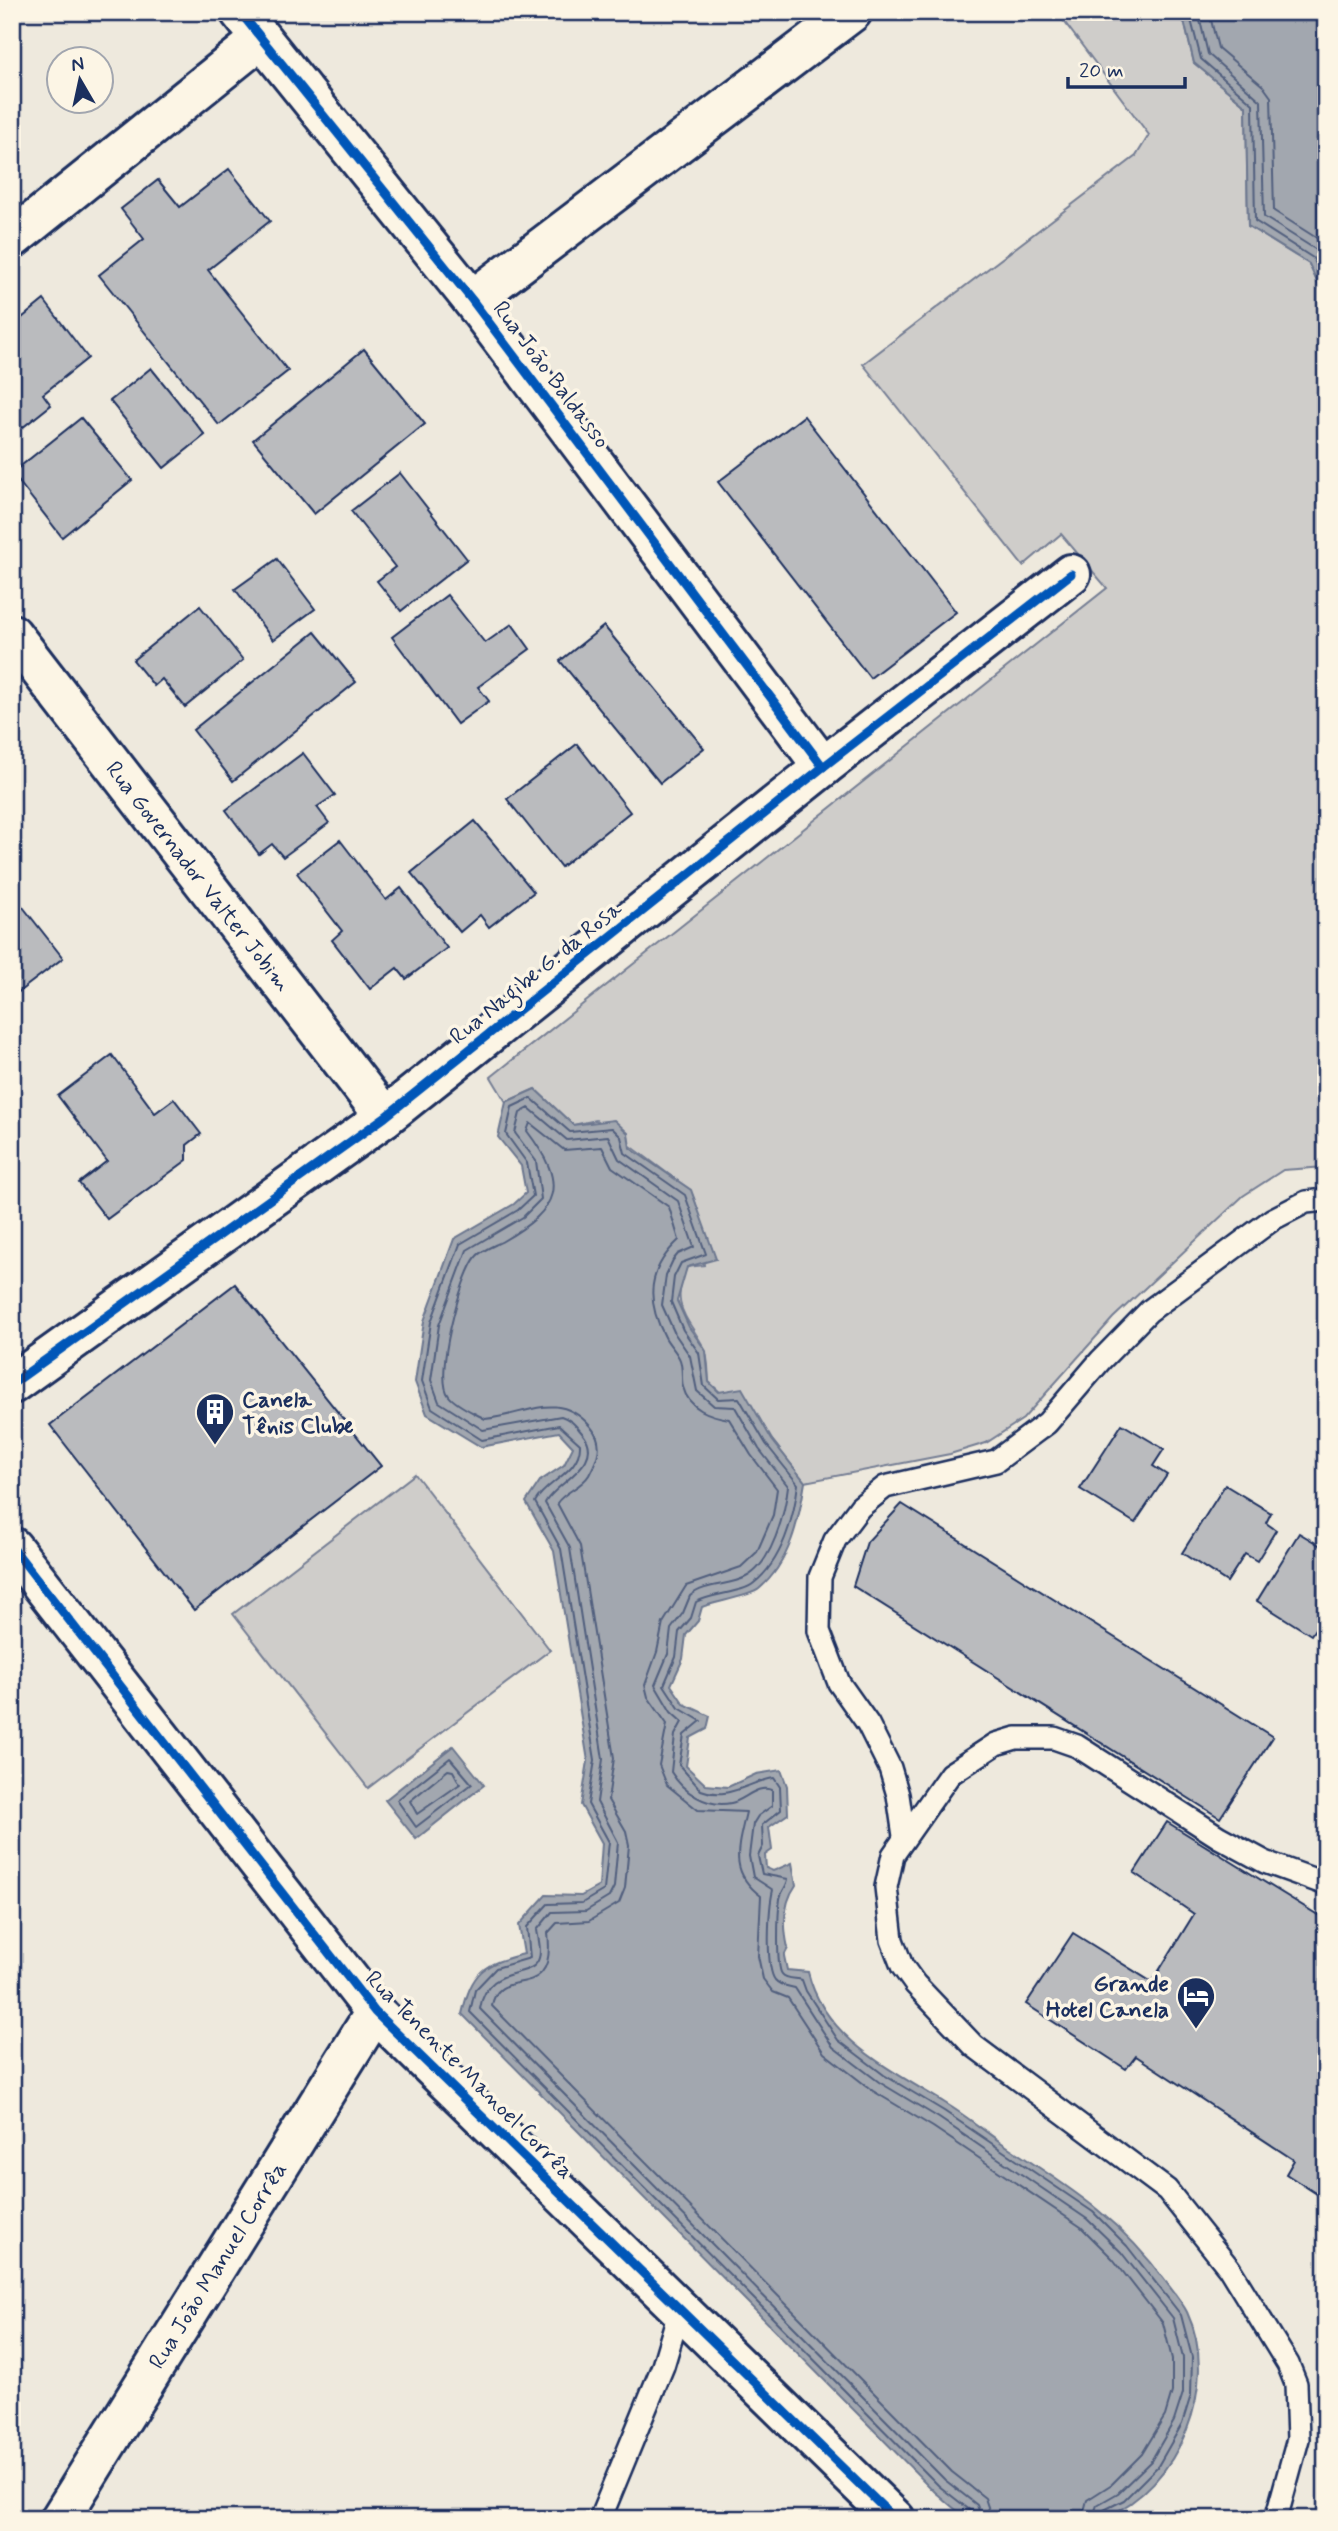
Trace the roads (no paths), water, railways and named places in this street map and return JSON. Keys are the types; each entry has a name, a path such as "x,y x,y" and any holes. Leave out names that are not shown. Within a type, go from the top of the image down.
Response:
{"street":[{"path":"472,300 852,12"},
{"path":"12,239 251,26"},
{"name":"Rua João Baldasso","path":"251,26 472,300 823,767"},
{"name":"Rua Nagibe G. da Rosa","path":"12,1384 385,1117 823,767 1071,574"},
{"name":"Rua Governador Valter Jobim","path":"12,634 385,1117"},
{"name":"Rua Tenente Manoel Corrêa","path":"12,1547 375,2012 895,2519"},
{"name":"Rua João Manuel Corrêa","path":"60,2519 375,2012"}],"lane":[{"path":"904,1836 898,1795 890,1768 869,1724 839,1683 819,1631 820,1577 835,1540 860,1507 886,1487 996,1461 1047,1423 1101,1360 1149,1311 1273,1219 1306,1202 1326,1200"},
{"path":"1276,2519 1298,2439 1296,2384 1288,2364 1229,2268 1167,2190 974,2046 902,1966 892,1940 886,1887 892,1855 950,1774 996,1744 1016,1738 1054,1738 1077,1746 1265,1862 1326,1884"},
{"path":"600,2519 663,2366 680,2309"}],"water":[{"path":"1182,12 1326,12 1326,301 1309,264 1248,226 1246,106 1194,63"},
{"path":"535,1089 573,1125 614,1120 628,1133 630,1148 691,1190 716,1259 687,1267 677,1301 689,1327 706,1351 709,1382 719,1392 742,1388 772,1440 805,1482 796,1526 778,1567 755,1592 702,1607 698,1621 686,1635 683,1659 671,1685 684,1704 710,1716 707,1729 690,1738 686,1766 706,1785 728,1787 756,1774 781,1770 787,1786 788,1814 769,1827 772,1850 765,1855 766,1868 773,1871 792,1863 796,1885 785,1915 788,1948 784,1956 787,1970 808,1972 816,1996 829,2016 844,2034 863,2050 960,2112 1111,2221 1148,2259 1187,2312 1196,2341 1199,2371 1196,2401 1186,2431 1172,2458 1154,2483 1131,2503 1105,2517 976,2519 968,2518 955,2509 935,2492 462,2014 470,1988 481,1972 498,1962 524,1954 519,1925 546,1895 581,1896 599,1886 602,1843 581,1805 588,1761 554,1551 526,1502 540,1481 564,1465 573,1447 559,1432 481,1447 427,1414 415,1382 424,1321 454,1239 514,1204 526,1193 521,1166 498,1137 506,1102"},
{"path":"453,1746 484,1785 416,1839 385,1800"}],"place":[{"name":"Canela Tênis Clube","path":"215,1446"},
{"name":"Grande Hotel Canela","path":"1196,2030"}]}
